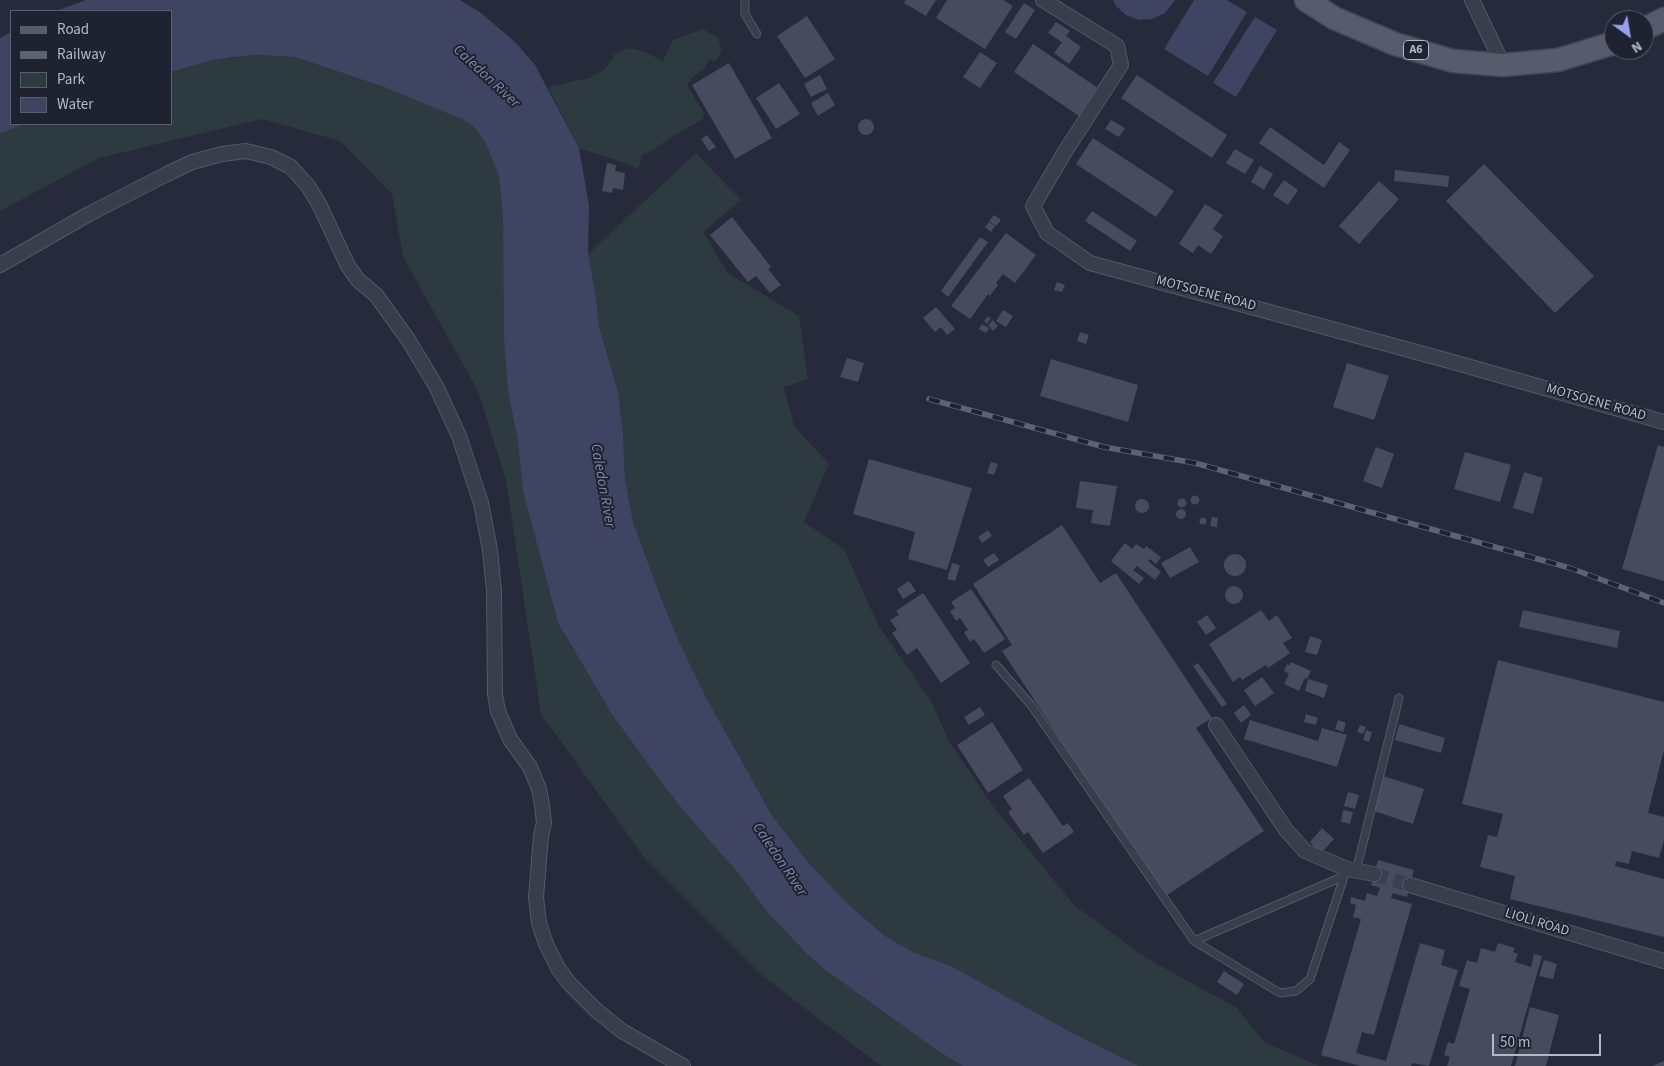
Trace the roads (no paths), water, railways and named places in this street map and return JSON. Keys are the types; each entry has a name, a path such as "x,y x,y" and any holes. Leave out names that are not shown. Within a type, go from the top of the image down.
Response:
{"main road":[{"name":"A6","path":"1306,0 1334,18 1395,44 1453,61 1503,65 1558,60 1604,46"}],"street":[{"name":"MOTSOENE ROAD","path":"1043,0 1117,46 1121,65 1032,206 1047,233 1090,263 1664,422"},
{"path":"1472,0 1503,65"},
{"path":"0,264 89,214 165,175 192,162 222,154 246,151 271,157 291,168 308,186 319,204 348,266 358,280 376,295 409,341 436,386 459,436 481,503 490,550 494,591 495,694 498,711 510,739 530,767 539,789 542,805 544,823 541,836 536,897 539,923 546,944 558,968 569,983 597,1011 622,1030 683,1066"},
{"path":"1216,725 1286,830 1305,851 1349,872 1374,874"},
{"name":"LIOLI ROAD","path":"1410,885 1664,961"}],"lane":[{"path":"746,0 745,14 758,34"},
{"path":"996,665 1032,705 1194,941 1280,993 1296,991 1310,979 1349,872 1399,698"},
{"path":"1194,941 1349,872"}],"water":[{"name":"Caledon River","path":"86,0 460,0 481,13 516,43 535,65 579,148 589,206 588,254 596,296 599,327 618,392 623,432 625,478 633,522 681,646 707,699 773,817 809,863 847,903 885,936 915,953 951,966 1069,1031 1139,1066 963,1066 938,1051 824,969 807,954 768,913 739,874 684,811 613,716 558,623 523,492 518,442 508,392 504,337 503,219 499,176 486,144 476,129 466,121 384,87 295,57 257,55 235,57 209,61 172,72 172,10 59,10"},
{"path":"1113,0 1175,0 1165,13 1152,19 1139,20 1126,15 1116,6"},
{"path":"1194,0 1227,0 1247,12 1208,76 1164,49"},
{"path":"1255,17 1277,30 1236,97 1213,83"},
{"path":"10,33 10,125 22,125 0,134 0,38"}],"tunnel":[{"path":"1374,874 1410,885"}],"railway":[{"path":"929,399 1104,447 1195,463 1570,568 1664,603"}]}
